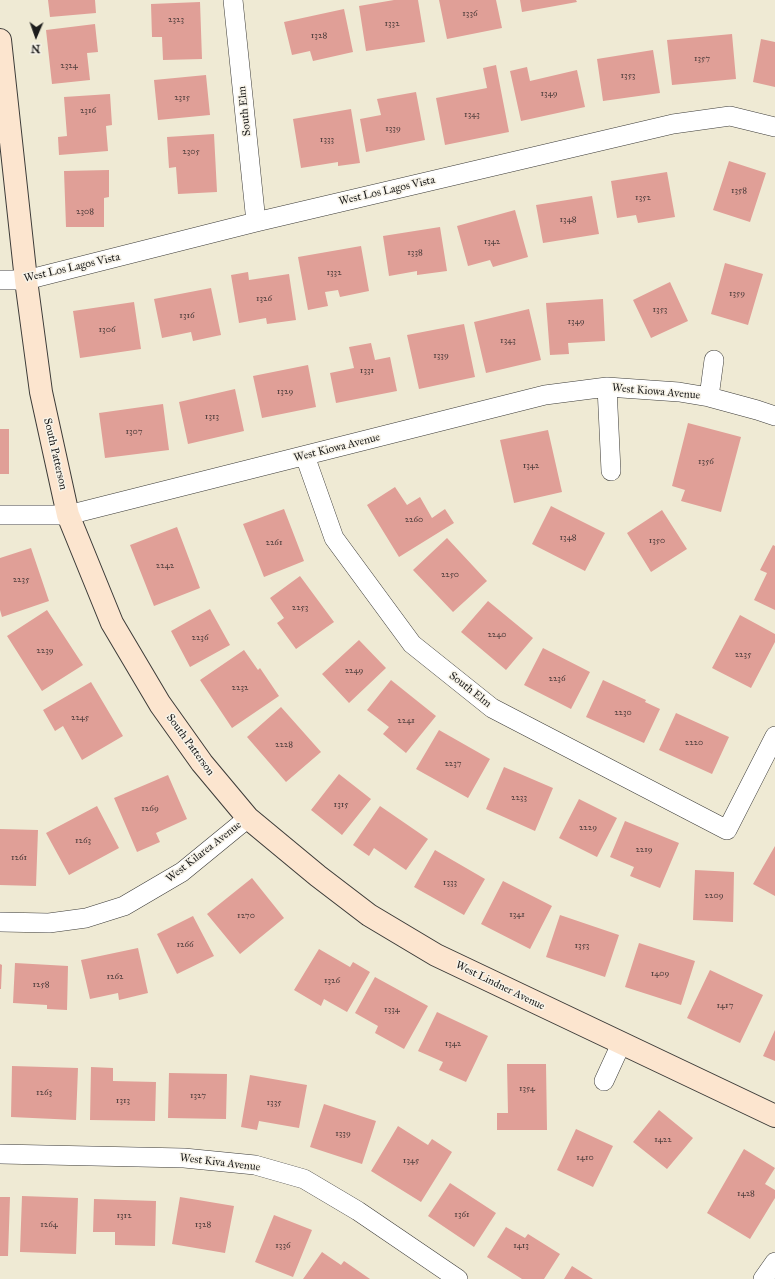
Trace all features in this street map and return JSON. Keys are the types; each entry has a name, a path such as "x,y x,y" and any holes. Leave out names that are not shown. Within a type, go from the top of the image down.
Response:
{"street":[{"name":"South Elm","path":"234,0 256,222"},
{"name":"South Patterson","path":"0,44 40,392 68,516 112,624 160,704 202,763 248,818"},
{"name":"West Los Lagos Vista","path":"0,280 26,280 256,222 673,124 730,116 775,127"},
{"path":"709,397 714,360"},
{"name":"West Kiowa Avenue","path":"0,515 68,516 545,395 606,387 679,392 709,397 775,416"},
{"name":"West Kiowa Avenue","path":"606,387 611,471"},
{"name":"South Elm","path":"305,456 334,538 412,644 492,708 727,830 775,736"},
{"name":"West Kilarea Avenue","path":"0,922 48,923 86,918 124,906 182,872 248,818"},
{"name":"West Lindner Avenue","path":"248,818 318,876 369,915 436,955 775,1116"},
{"path":"604,1081 621,1044"},
{"name":"West Kiva Avenue","path":"0,1154 184,1158 255,1165 304,1180 358,1211 458,1279"},
{"path":"763,1279 775,1262"}],"building":[{"path":"48,0 95,0 96,13 50,17"},
{"path":"394,0 418,0 425,42 366,51 359,6"},
{"path":"439,0 496,0 502,28 447,39"},
{"path":"520,0 576,0 577,2 522,12"},
{"path":"200,2 202,59 163,60 162,37 152,37 151,4"},
{"path":"344,9 353,52 313,61 310,51 292,55 284,22"},
{"path":"95,24 98,52 87,53 90,80 52,84 46,30"},
{"path":"732,34 736,79 672,85 667,40"},
{"path":"761,39 775,42 775,87 753,82"},
{"path":"653,50 660,93 603,101 597,59"},
{"path":"496,65 509,132 445,145 436,98 487,88 483,68"},
{"path":"527,67 530,81 577,70 585,107 521,121 510,71"},
{"path":"206,75 210,115 158,120 154,80"},
{"path":"416,92 425,140 366,152 360,119 381,115 377,99"},
{"path":"110,94 112,125 106,126 108,151 59,155 58,137 67,136 64,97"},
{"path":"351,109 360,163 338,166 338,162 301,168 293,119"},
{"path":"214,134 217,192 178,194 176,167 169,168 167,137"},
{"path":"729,161 766,173 750,222 713,210"},
{"path":"109,170 109,197 104,198 104,227 66,227 64,171"},
{"path":"667,172 675,217 638,223 636,215 617,218 611,181"},
{"path":"592,196 599,234 543,243 536,205"},
{"path":"515,210 528,257 493,267 490,260 468,266 457,226"},
{"path":"440,227 447,271 417,275 417,271 389,276 383,236"},
{"path":"361,246 369,291 340,297 338,290 325,292 328,306 308,310 298,257"},
{"path":"725,263 763,274 748,325 711,314"},
{"path":"248,272 249,280 289,274 296,320 267,324 266,318 239,323 231,275"},
{"path":"670,282 688,321 651,338 633,300"},
{"path":"211,288 221,335 193,341 191,332 162,338 154,299"},
{"path":"603,299 605,341 568,343 569,354 550,355 546,303"},
{"path":"134,302 141,349 80,358 73,311"},
{"path":"529,309 541,360 486,373 474,322"},
{"path":"464,324 475,377 419,389 407,335"},
{"path":"371,343 375,360 390,357 397,391 336,403 330,373 354,368 349,347"},
{"path":"308,365 316,407 262,418 253,376"},
{"path":"235,389 244,431 188,444 179,402"},
{"path":"163,404 169,450 105,458 99,413"},
{"path":"688,423 741,437 721,512 681,501 685,490 672,486"},
{"path":"0,429 9,429 9,474 0,474"},
{"path":"548,430 562,492 514,503 500,440"},
{"path":"395,487 407,505 420,497 432,518 445,509 454,523 399,557 367,505"},
{"path":"551,506 605,533 585,571 532,544"},
{"path":"284,509 304,561 264,577 243,524"},
{"path":"662,510 687,549 651,572 627,533"},
{"path":"177,527 200,588 154,606 130,545"},
{"path":"447,538 487,581 453,612 413,570"},
{"path":"773,545 775,546 775,610 754,600 767,573 760,570"},
{"path":"31,548 49,601 2,617 0,610 0,558"},
{"path":"300,576 334,622 296,649 277,623 284,618 270,598"},
{"path":"488,601 533,638 506,670 461,632"},
{"path":"210,609 230,645 190,667 171,631"},
{"path":"47,610 83,665 42,691 7,636"},
{"path":"740,615 775,634 775,642 751,688 712,668"},
{"path":"359,640 386,668 349,703 322,674"},
{"path":"543,648 590,672 571,709 524,685"},
{"path":"244,650 258,670 260,668 279,696 232,728 200,680"},
{"path":"391,680 436,716 406,753 383,734 389,727 367,710"},
{"path":"603,680 646,700 645,702 660,709 644,743 586,717"},
{"path":"91,682 123,736 82,760 63,726 55,731 43,710"},
{"path":"281,707 321,752 286,782 247,737"},
{"path":"676,713 729,737 712,774 659,750"},
{"path":"439,730 490,759 468,798 416,769"},
{"path":"504,767 553,788 535,831 486,809"},
{"path":"339,774 371,799 342,835 311,810"},
{"path":"168,775 187,819 156,833 160,842 137,852 114,798"},
{"path":"579,799 617,818 597,857 559,838"},
{"path":"97,806 119,848 69,875 46,833"},
{"path":"380,806 428,839 406,870 374,848 369,856 353,845"},
{"path":"625,821 679,843 660,888 630,876 634,867 610,857"},
{"path":"0,829 38,830 36,886 0,885"},
{"path":"775,846 775,896 753,884"},
{"path":"435,850 485,879 464,915 414,887"},
{"path":"695,870 734,872 733,922 693,920"},
{"path":"252,878 284,918 240,954 207,914"},
{"path":"503,881 552,906 530,949 481,924"},
{"path":"560,915 619,935 605,977 546,957"},
{"path":"193,916 214,956 177,974 157,934"},
{"path":"639,943 695,961 681,1005 625,987"},
{"path":"138,948 148,993 119,1000 118,993 90,999 81,960"},
{"path":"319,949 350,967 353,962 370,972 347,1012 324,999 321,1006 294,990"},
{"path":"15,963 68,966 67,1010 47,1009 47,1005 13,1003"},
{"path":"0,964 2,965 1,989 0,989"},
{"path":"710,970 763,995 740,1043 687,1018"},
{"path":"375,977 428,1006 404,1049 375,1033 378,1026 355,1013"},
{"path":"437,1012 488,1036 466,1082 439,1070 443,1062 418,1051"},
{"path":"775,1030 775,1061 763,1056"},
{"path":"507,1064 546,1064 547,1130 497,1130 497,1113 508,1113"},
{"path":"12,1066 78,1068 76,1120 11,1117"},
{"path":"91,1067 113,1068 113,1081 156,1082 155,1121 90,1120"},
{"path":"169,1073 227,1074 226,1119 168,1118"},
{"path":"250,1075 307,1085 299,1128 259,1121 257,1130 241,1127"},
{"path":"324,1104 376,1121 362,1164 310,1147"},
{"path":"659,1110 693,1138 667,1169 633,1142"},
{"path":"398,1126 428,1145 432,1139 452,1152 421,1202 371,1171"},
{"path":"576,1129 613,1146 593,1187 557,1170"},
{"path":"744,1149 775,1168 765,1184 775,1190 775,1198 750,1239 707,1213"},
{"path":"450,1183 496,1213 474,1247 428,1216"},
{"path":"22,1196 78,1198 76,1254 20,1252"},
{"path":"0,1197 10,1197 8,1256 0,1256"},
{"path":"180,1197 234,1206 225,1253 172,1244"},
{"path":"94,1199 156,1201 155,1246 115,1245 115,1232 93,1232"},
{"path":"274,1215 312,1230 293,1277 255,1262"},
{"path":"506,1227 525,1238 528,1234 560,1254 544,1279 522,1279 487,1257"},
{"path":"322,1252 341,1265 344,1261 370,1279 303,1279"},
{"path":"572,1266 593,1279 564,1279"}]}
